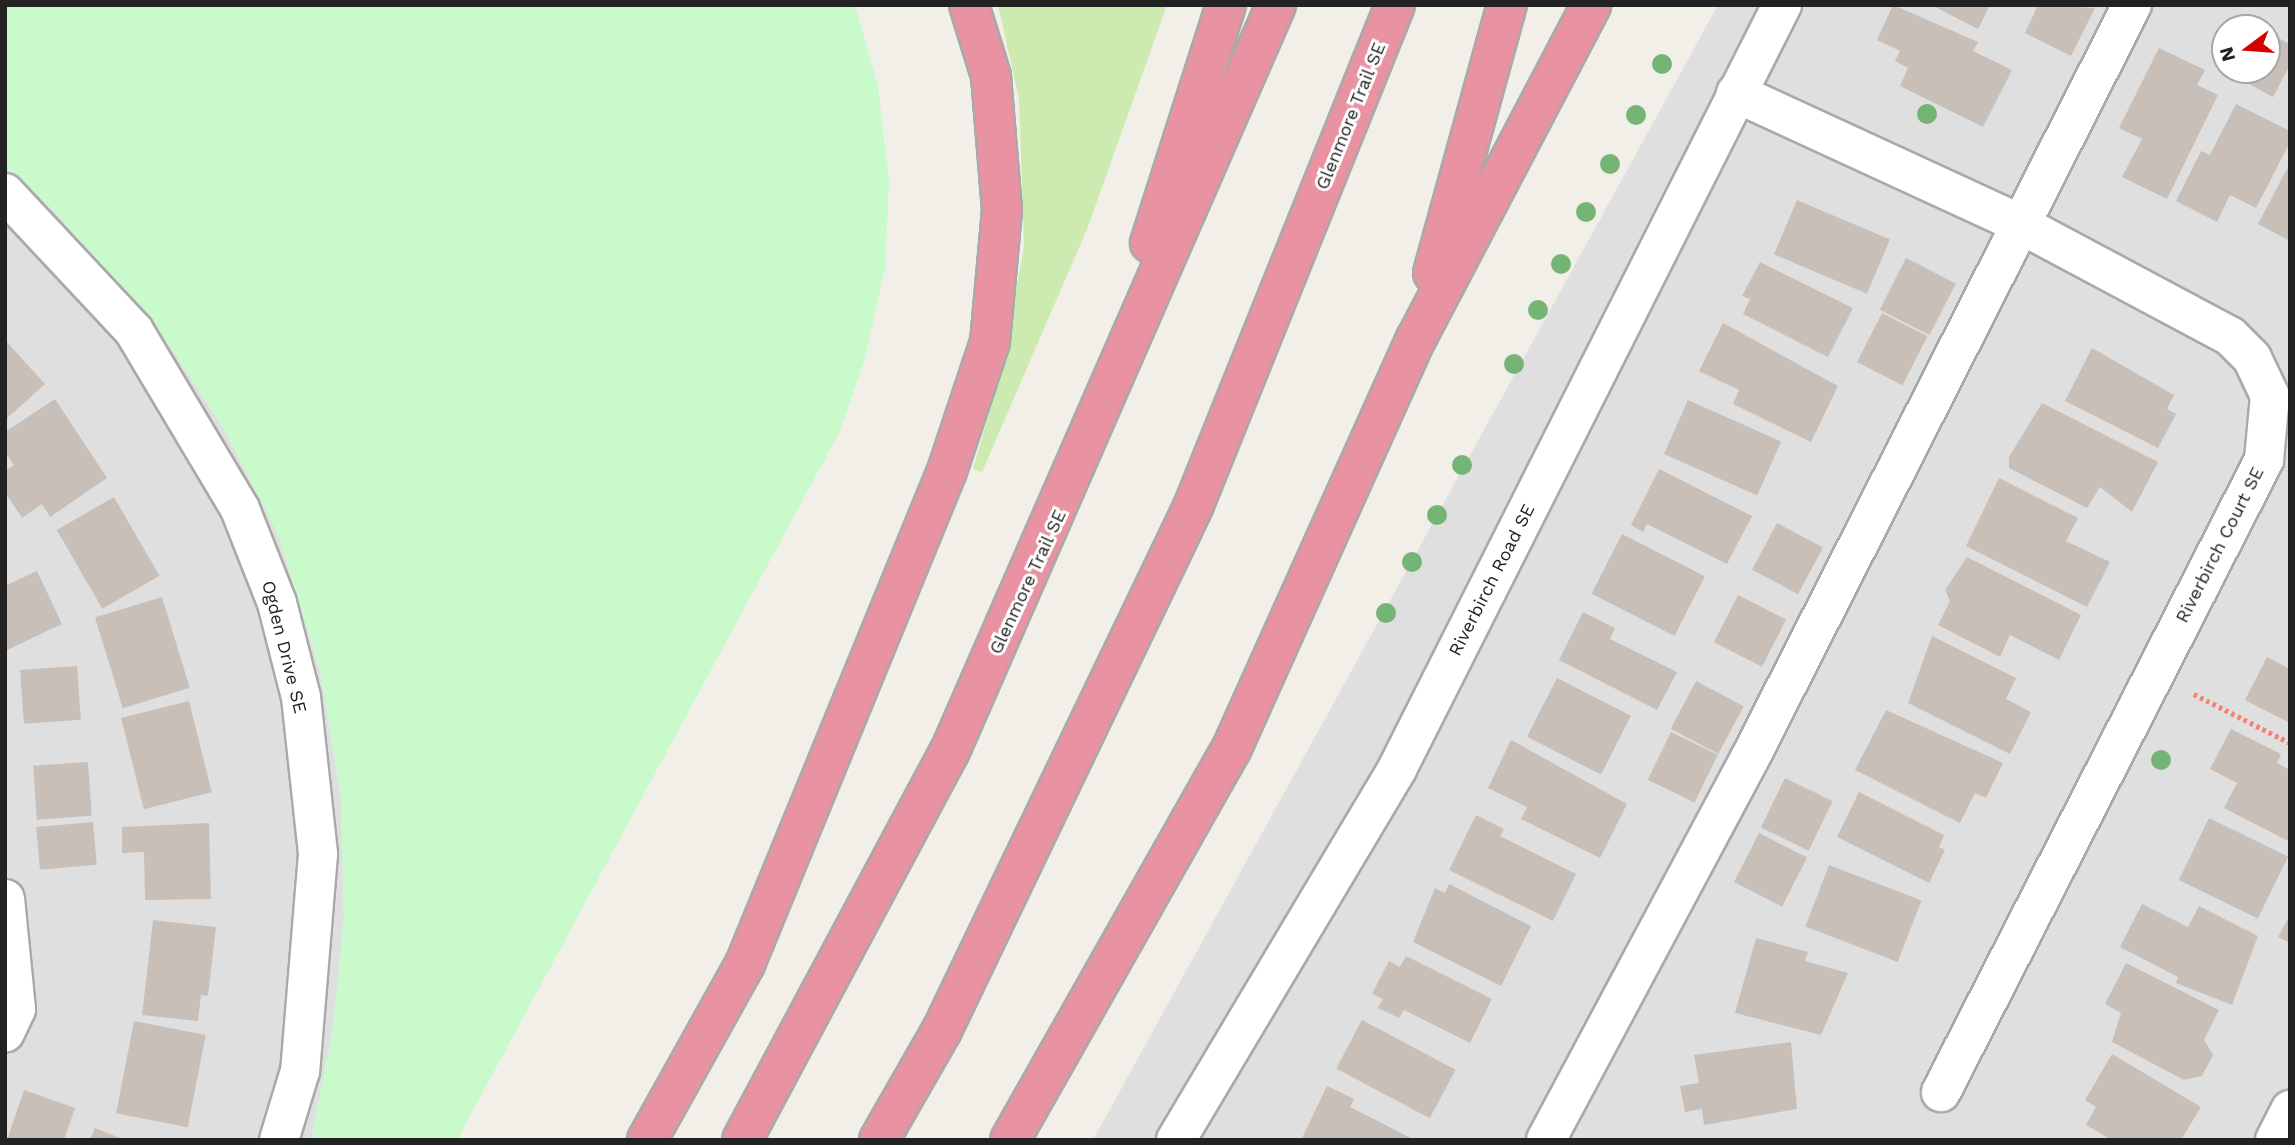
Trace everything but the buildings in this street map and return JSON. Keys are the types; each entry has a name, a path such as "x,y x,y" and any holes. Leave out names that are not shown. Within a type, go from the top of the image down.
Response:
{"highway":[{"path":"647,1140 745,964 947,471 990,342 1002,210 991,76 969,5"},
{"path":"1076,475 1226,5"},
{"name":"Glenmore Trail SE","path":"742,1140 950,751 1076,475 1276,5"},
{"name":"Glenmore Trail SE","path":"879,1140 942,1030 1192,507 1395,5"},
{"path":"1416,339 1507,5"},
{"path":"1010,1140 1046,1086 1231,750 1416,339 1591,5"}],"street":[{"name":"Riverbirch Road SE","path":"1185,1137 1397,769 1782,5"},
{"path":"1546,1140 1751,756 2018,223 2132,5"},
{"name":"Riverbirch Court SE","path":"1736,93 2018,223 2230,336 2252,358 2270,396 2264,460 1941,1092"},
{"name":"Ogden Drive SE","path":"9,204 134,331 191,419 240,509 277,603 300,696 318,854 300,1071 279,1140"},
{"path":"5,899 16,1009 5,1033"},
{"path":"2275,1140 2290,1110"}],"path":[{"path":"2154,675 2290,743"}],"shaded area":[{"path":"1718,5 2290,5 2290,1140 1093,1140"},
{"path":"5,169 52,209 159,329 224,429 278,534 320,670 341,797 344,920 333,1028 311,1140 5,1140"}],"green space":[{"path":"5,5 855,5 878,86 889,181 885,269 865,359 839,433 457,1140 311,1140 333,1028 344,920 341,797 320,670 278,534 224,429 159,329 52,209 5,169"},
{"path":"998,5 1167,5 1088,227 982,472 973,469 1002,369 1024,246 1019,99"}]}
